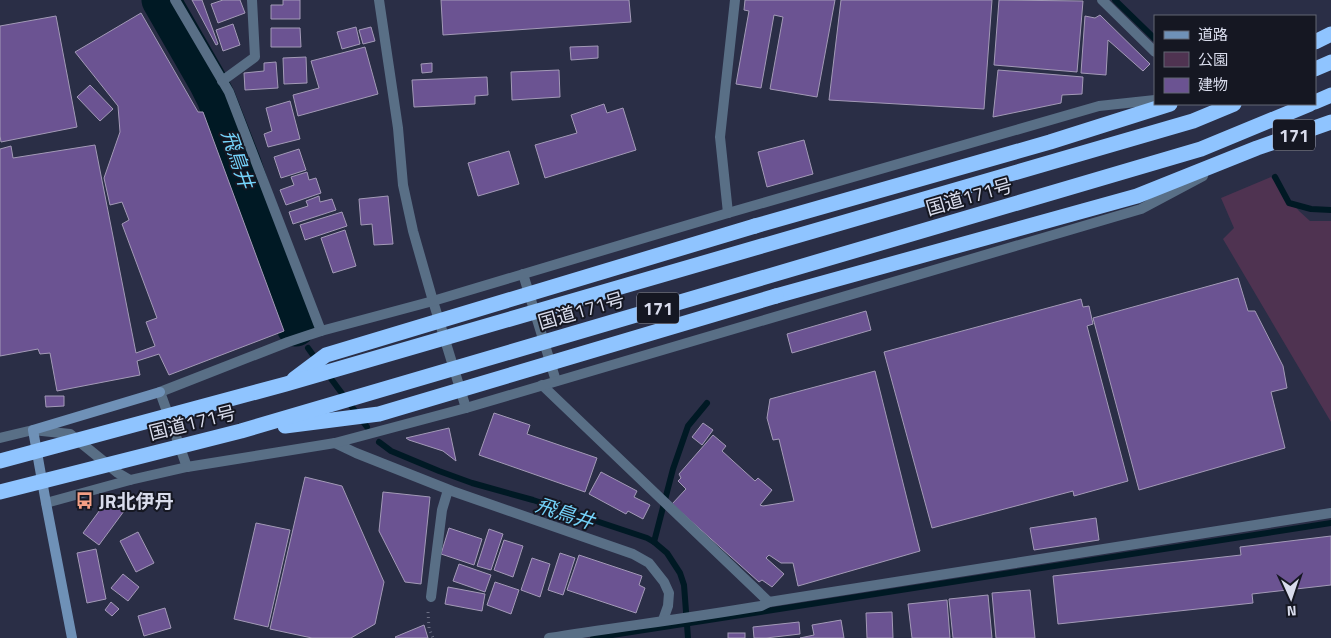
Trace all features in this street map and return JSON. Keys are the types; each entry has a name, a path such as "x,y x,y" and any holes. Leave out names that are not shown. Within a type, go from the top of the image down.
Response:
{"highway":[{"path":"1316,42 1331,34"},
{"path":"1316,69 1331,62"},
{"name":"171","path":"1316,102 1331,95"},
{"name":"171","path":"286,384 326,355 754,226 1050,142 1167,105"},
{"name":"国道171号","path":"0,461 286,384 1193,121 1232,105"},
{"name":"国道171号","path":"0,492 241,431 1201,149 1308,105"},
{"name":"171","path":"241,431 379,414 776,296 1138,196 1257,148 1331,122"}],"street":[{"path":"175,0 229,92 322,331"},
{"path":"222,81 255,57 252,0"},
{"path":"379,0 398,128 403,185 433,301 466,408"},
{"path":"728,213 720,137 734,0"},
{"path":"1102,0 1154,51"},
{"path":"0,438 160,392 288,342 322,331 433,301 728,213 1099,106 1154,100"},
{"path":"46,503 130,480 187,467 334,443 466,408 1141,208 1257,148"},
{"path":"524,274 556,381"},
{"path":"542,385 769,602"},
{"path":"160,392 187,467"},
{"path":"33,430 70,434 118,473 130,480"},
{"path":"33,430 72,638"},
{"path":"334,443 356,454 448,490 633,554 649,563 664,582 669,593 667,620"},
{"path":"431,597 442,510 448,490"},
{"path":"549,638 695,617 761,606 769,602 1331,514"}],"path":[{"path":"431,597 428,607 433,638"}],"green space":[{"path":"1271,177 1299,211 1310,221 1331,221 1331,422 1223,239 1234,228 1221,198"}],"building":[{"path":"192,0 202,0 218,44 216,45"},
{"path":"223,0 240,0 245,13 218,23 211,4"},
{"path":"283,0 300,0 300,19 271,19 271,5 283,5"},
{"path":"441,0 629,0 631,22 443,35"},
{"path":"745,0 835,0 817,97 770,89 783,17 774,15 761,88 736,84 749,11 744,10"},
{"path":"841,0 992,0 984,109 829,100"},
{"path":"999,0 1083,1 1077,72 994,65"},
{"path":"141,13 198,112 203,112 284,331 169,375 159,354 137,361 140,375 57,391 50,353 40,354 38,349 0,356 0,149 11,146 13,158 95,145 136,353 155,346 146,322 157,318 122,224 129,220 122,202 110,205 104,178 120,132 118,106 75,52"},
{"path":"1100,15 1150,64 1143,71 1108,40 1106,75 1081,73 1085,16 1095,18"},
{"path":"56,16 77,127 1,142 0,26"},
{"path":"233,24 240,45 223,51 216,30"},
{"path":"356,27 360,44 342,49 337,32"},
{"path":"371,27 375,41 363,44 359,30"},
{"path":"271,28 300,28 301,47 271,47"},
{"path":"598,46 598,58 571,60 570,47"},
{"path":"365,47 378,94 298,116 293,95 319,88 311,61"},
{"path":"306,57 307,83 284,84 283,58"},
{"path":"276,62 278,88 245,90 244,73 264,71 264,63"},
{"path":"432,63 432,72 422,73 421,64"},
{"path":"559,70 560,97 512,100 511,72"},
{"path":"998,70 1083,77 1082,94 1062,95 1061,103 993,117"},
{"path":"487,77 488,95 475,96 475,104 414,107 412,80"},
{"path":"90,85 113,109 100,121 77,97"},
{"path":"290,101 300,139 268,147 264,134 272,131 266,108"},
{"path":"604,104 607,113 623,108 636,150 545,178 535,145 577,133 571,115"},
{"path":"804,140 813,174 767,187 758,152"},
{"path":"299,149 306,170 281,178 274,157"},
{"path":"509,151 519,184 478,196 468,163"},
{"path":"307,172 309,180 316,178 321,193 286,205 280,190 294,185 291,177"},
{"path":"319,196 320,202 332,199 336,210 293,224 289,212 308,206 306,201"},
{"path":"388,196 393,244 374,245 372,224 361,225 359,199"},
{"path":"342,212 347,226 305,240 300,225"},
{"path":"345,230 356,266 333,273 321,238"},
{"path":"1238,278 1248,311 1255,311 1283,366 1287,388 1271,392 1285,448 1139,490 1093,318"},
{"path":"1081,299 1083,307 1089,306 1093,324 1087,326 1128,481 1074,496 1073,491 932,528 884,352"},
{"path":"866,311 871,330 792,353 787,334"},
{"path":"875,371 920,551 798,586 793,563 781,563 769,555 766,558 784,574 772,587 762,580 759,582 672,504 686,489 678,481 681,478 679,474 713,435 726,446 722,451 755,481 758,478 772,490 760,505 794,501 779,439 773,440 767,418 770,399"},
{"path":"45,396 64,396 64,406 46,407"},
{"path":"494,413 530,425 527,434 597,458 585,492 479,455"},
{"path":"703,423 713,430 702,445 692,437"},
{"path":"449,428 456,461 443,451 406,438"},
{"path":"601,472 637,491 634,497 650,505 643,519 628,511 626,514 589,494"},
{"path":"305,477 342,486 384,582 375,624 351,638 312,638 270,629"},
{"path":"383,492 430,497 421,584 405,582 379,531"},
{"path":"108,499 124,511 99,545 83,533"},
{"path":"1096,518 1099,540 1034,550 1030,528"},
{"path":"256,523 290,530 268,627 234,619"},
{"path":"449,528 482,539 474,565 441,554"},
{"path":"489,529 503,534 491,570 477,566"},
{"path":"138,532 154,563 136,572 120,541"},
{"path":"1331,536 1331,585 1252,594 1253,603 1058,624 1053,576 1241,555 1240,547"},
{"path":"504,540 523,546 513,577 494,570"},
{"path":"96,549 106,599 87,603 77,553"},
{"path":"560,553 575,558 563,595 548,590"},
{"path":"579,555 642,576 639,585 645,588 636,613 567,590"},
{"path":"532,558 550,564 540,597 521,590"},
{"path":"459,564 491,575 485,592 453,581"},
{"path":"123,574 139,587 128,601 111,588"},
{"path":"495,582 519,590 511,614 487,605"},
{"path":"448,587 485,594 482,611 445,604"},
{"path":"1030,590 1035,638 996,638 992,593"},
{"path":"988,595 992,638 953,638 949,599"},
{"path":"947,600 950,638 912,638 908,604"},
{"path":"111,602 119,609 112,616 105,610"},
{"path":"165,608 171,628 144,636 138,616"},
{"path":"892,612 893,638 867,638 866,613"},
{"path":"841,620 844,638 800,638 814,635 812,625"},
{"path":"799,622 800,634 754,638 753,627"},
{"path":"424,625 428,638 395,637"},
{"path":"728,633 745,633 745,638 728,638"}],"waterway":[{"name":"飛鳥井","path":"161,0 216,98 242,164 296,327"},
{"path":"1115,0 1154,38"},
{"path":"1275,177 1289,203 1311,209 1331,210"},
{"name":"飛鳥井","path":"308,348 318,362"},
{"name":"飛鳥井","path":"326,372 367,427"},
{"path":"654,542 673,469 688,426 707,403"},
{"name":"飛鳥井","path":"379,442 391,451 439,471 472,483 533,500 654,542 667,553 680,573 684,585 688,638"},
{"path":"593,638 1331,523"}],"place":[{"name":"JR北伊丹","path":"85,500"}]}
